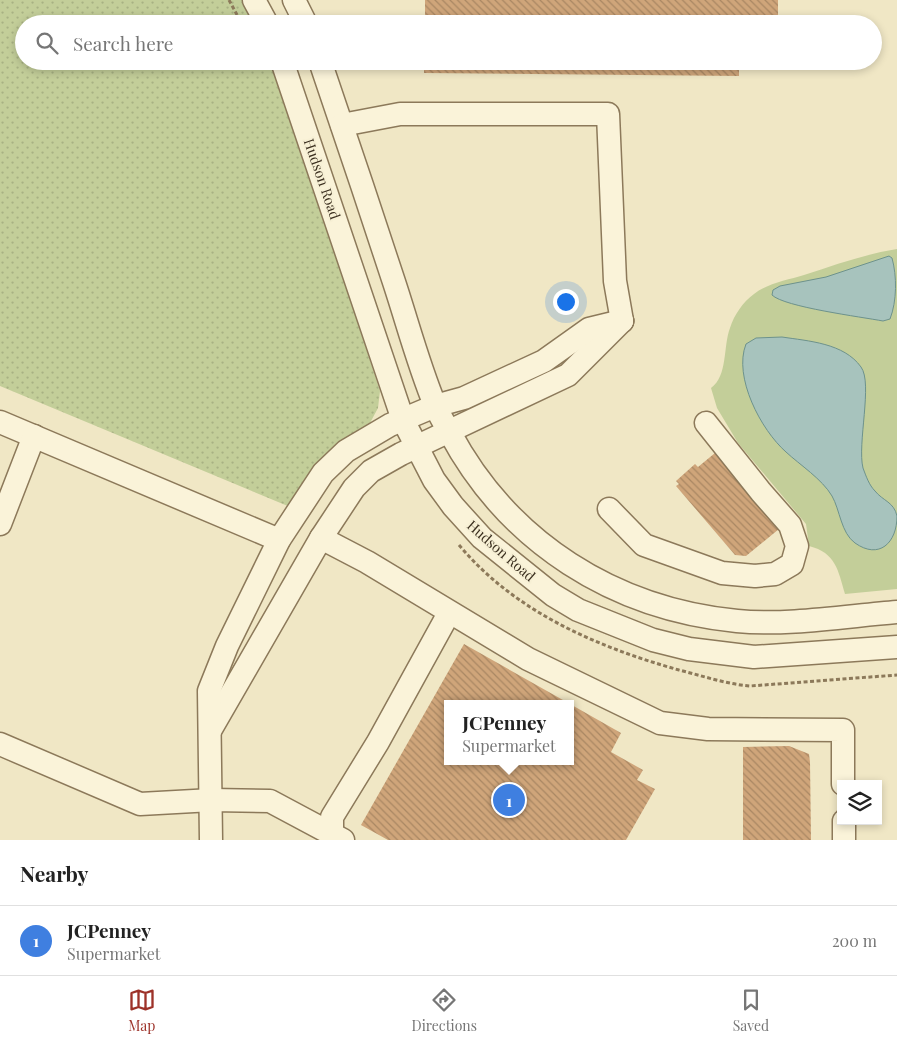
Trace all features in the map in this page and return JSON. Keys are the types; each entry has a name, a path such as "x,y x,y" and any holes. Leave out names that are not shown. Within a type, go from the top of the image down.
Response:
{"street":[{"path":"254,0 262,15"},
{"path":"294,0 302,15"},
{"name":"Hudson Road","path":"285,70 403,420 415,447 453,506 482,538 553,595 578,610 653,640 689,649 754,657 897,647"},
{"path":"323,70 435,406 466,462 482,485 534,538 569,565 634,598 698,616 739,622 785,621 897,612"},
{"path":"342,125 400,114 608,114 615,281 622,321"},
{"path":"212,840 209,691 227,646 279,540 323,474 346,451 390,425 435,406 464,398 544,361 589,329 622,321"},
{"path":"211,729 339,508 372,471 415,447 568,374 622,321"},
{"path":"0,422 279,540"},
{"path":"609,509 644,545 722,573 755,576 775,574 792,564 797,546 790,525 706,423"},
{"path":"0,524 34,436"},
{"path":"321,538 367,562 528,658 660,723 708,729 843,730 844,780"},
{"path":"338,837 332,817 378,742 450,613"},
{"path":"0,744 140,804 212,800 270,801 338,837"},
{"path":"844,825 844,840"}],"path":[{"path":"228,0 237,15"}],"green space":[{"path":"0,0 242,0 250,15 15,15 15,70 275,70 380,391 378,408 370,423 295,509 0,386"},
{"path":"897,249 897,589 845,594 838,570 830,558 818,549 809,546 806,524 738,443 717,408 711,388 716,383 723,368 728,335 734,318 739,309 754,294 778,282 862,257"}],"water":[{"path":"889,256 892,258 894,265 895,280 895,297 890,319 883,321 824,311 791,304 772,295 773,290 780,286 826,277"},
{"path":"782,337 825,344 845,353 861,367 866,386 862,444 863,468 871,486 891,505 896,511 897,516 894,534 885,546 879,549 864,548 850,539 828,490 777,442 767,430 752,402 743,372 743,357 746,344 756,338"}],"building":[{"path":"425,0 778,0 778,15 425,15"},
{"path":"424,70 739,70 739,76 424,73"},
{"path":"715,453 779,529 746,556 735,555 676,486 679,484 676,481 695,464 698,467"},
{"path":"464,644 563,700 444,700 444,765 574,765 574,706 621,733 611,752 643,770 637,780 655,789 626,840 388,840 361,825"},
{"path":"789,746 809,754 811,840 743,840 743,747"}],"place":[{"name":"JCPenney","path":"509,800"}]}
